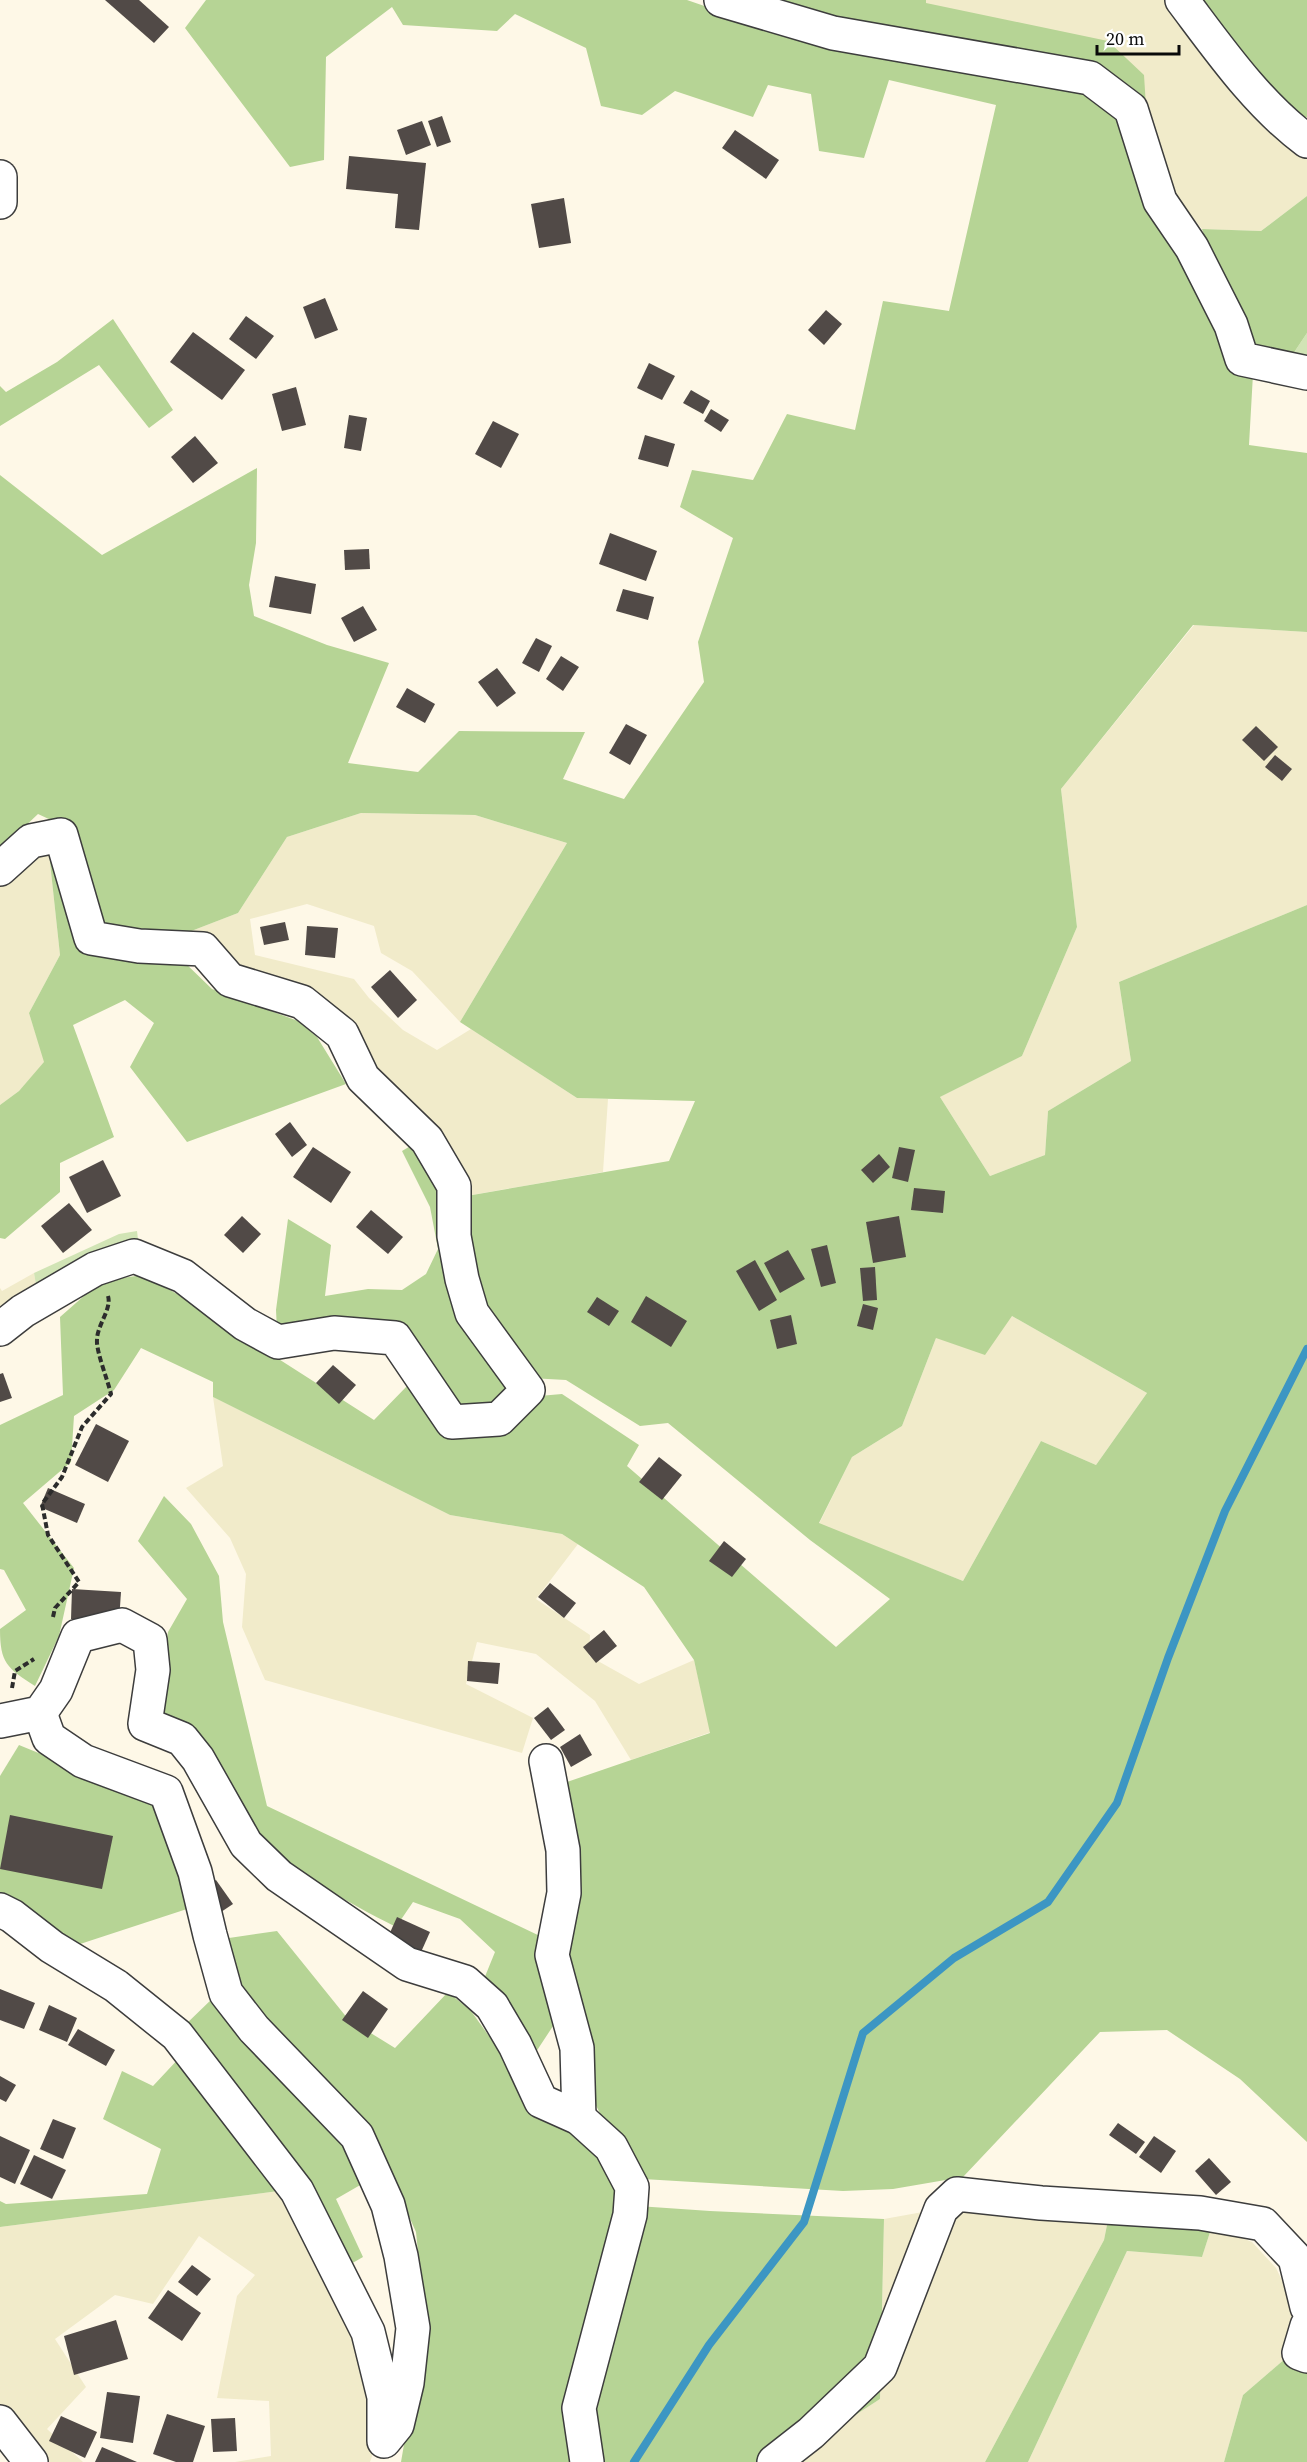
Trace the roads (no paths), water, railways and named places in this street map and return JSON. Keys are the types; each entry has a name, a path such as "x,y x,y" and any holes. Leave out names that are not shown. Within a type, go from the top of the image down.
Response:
{"street":[{"path":"721,0 833,33 1090,78 1131,109 1161,201 1192,248 1231,325 1242,359 1307,373"},
{"path":"1182,0 1256,93 1307,141"},
{"path":"0,177 0,202"},
{"path":"0,869 31,841 61,835 91,938 139,946 203,949 230,980 302,1002 342,1034 363,1078 426,1140 454,1186 454,1236 462,1279 472,1313 528,1390 499,1419 452,1422 395,1338 334,1333 278,1342 245,1324 183,1276 134,1256 95,1269 82,1276 23,1311 0,1329"},
{"path":"3,1720 40,1713 56,1690 78,1636 123,1625 150,1640 153,1670 145,1724 182,1739 198,1760 246,1844 279,1876 407,1965 465,1982 492,2006 515,2045 541,2101 579,2118 611,2147 632,2187 630,2215 579,2408 587,2462"},
{"path":"40,1713 49,1738 83,1761 166,1791 195,1872 226,1993 254,2029 357,2136 388,2205 401,2256 413,2328 407,2383 397,2425 381,2452"},
{"path":"546,1761 563,1850 564,1893 552,1955 577,2048 579,2118"},
{"path":"0,1910 12,1916 52,1947 116,1986 177,2035 297,2191 368,2332 384,2397 381,2452"},
{"path":"774,2462 811,2433 880,2367 941,2209 957,2194 1041,2203 1200,2213 1263,2224 1295,2258 1307,2307"},
{"path":"1307,2326 1299,2353 1307,2356"},
{"path":"0,2422 31,2462"}],"waterway":[{"path":"634,2462 709,2345 804,2222 863,2033 954,1958 1048,1902 1117,1803 1168,1658 1225,1511 1307,1349"}]}
